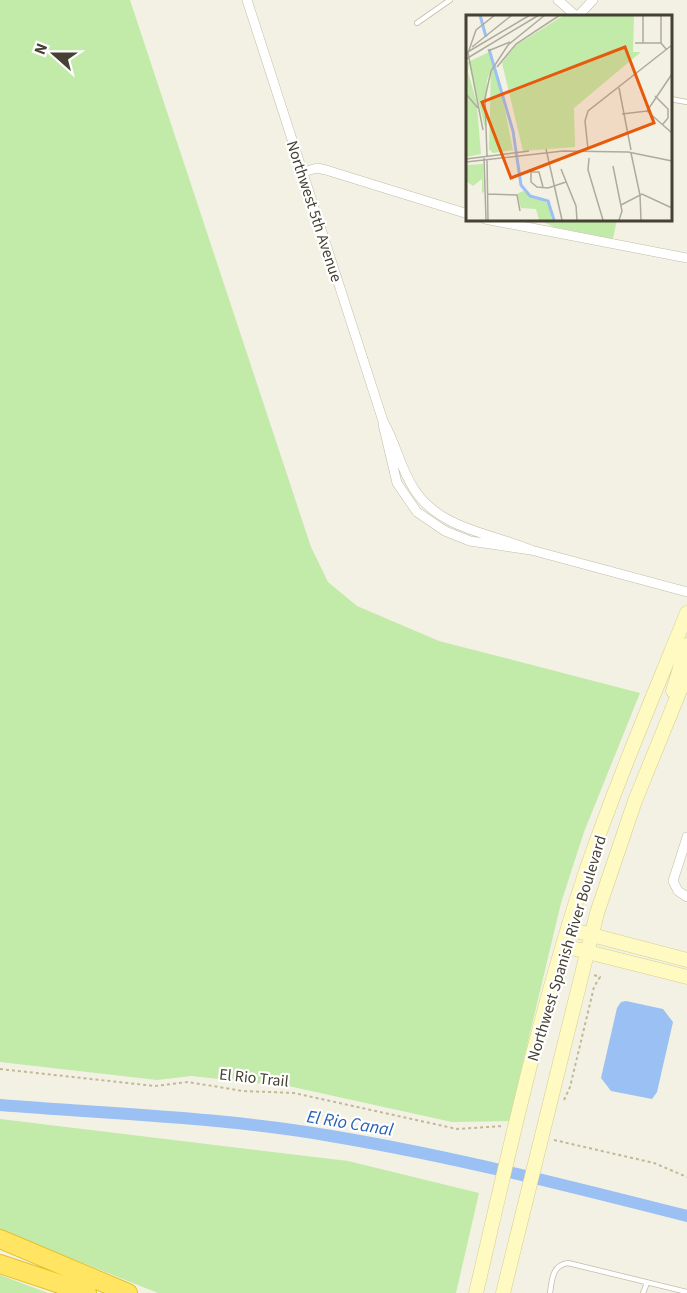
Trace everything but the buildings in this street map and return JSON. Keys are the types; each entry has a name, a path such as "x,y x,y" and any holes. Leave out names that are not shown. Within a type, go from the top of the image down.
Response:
{"highway":[{"path":"0,1239 128,1293"},
{"path":"0,1264 87,1293"}],"main road":[{"name":"Northwest Spanish River Boulevard","path":"476,1293 511,1146 569,929 611,801 687,613"},
{"path":"668,720 676,675 687,645"},
{"name":"Northwest Spanish River Boulevard","path":"503,1293 591,935 620,841 687,673"},
{"path":"569,929 687,960"},
{"path":"564,946 687,977"}],"street":[{"name":"Northwest 5th Avenue","path":"247,0 383,421 414,489 430,508 454,523 531,550 687,592"},
{"path":"558,0 576,15"},
{"path":"578,15 593,0"},
{"path":"303,172 317,168 326,170 466,213"},
{"path":"494,220 522,223 687,258"},
{"path":"687,837 673,881 678,891 687,897"}],"lane":[{"path":"417,23 450,0"},
{"path":"672,99 687,102"},
{"path":"550,1293 557,1267 568,1263 687,1292"},
{"path":"643,1293 647,1283"}],"path":[{"path":"563,1103 570,1087 594,987 600,977"},
{"name":"El Rio Trail","path":"0,1069 155,1086 188,1082 243,1091 294,1093 458,1129 504,1126"},
{"path":"551,1139 654,1163 687,1177"}],"green space":[{"path":"0,0 130,0 311,547 328,582 357,606 439,641 640,693 584,832 561,903 509,1121 452,1122 293,1087 191,1076 157,1080 0,1062"},
{"path":"539,220 617,220 613,239 554,227"},
{"path":"0,1119 348,1161 479,1193 456,1293 158,1293 0,1230"},
{"path":"0,1275 48,1293 0,1293"}],"water":[{"path":"626,1001 663,1009 673,1022 657,1092 652,1099 611,1091 601,1078 617,1008 621,1002"}],"waterway":[{"name":"El Rio Canal","path":"0,1105 207,1120 331,1136 465,1162 687,1216"}]}
